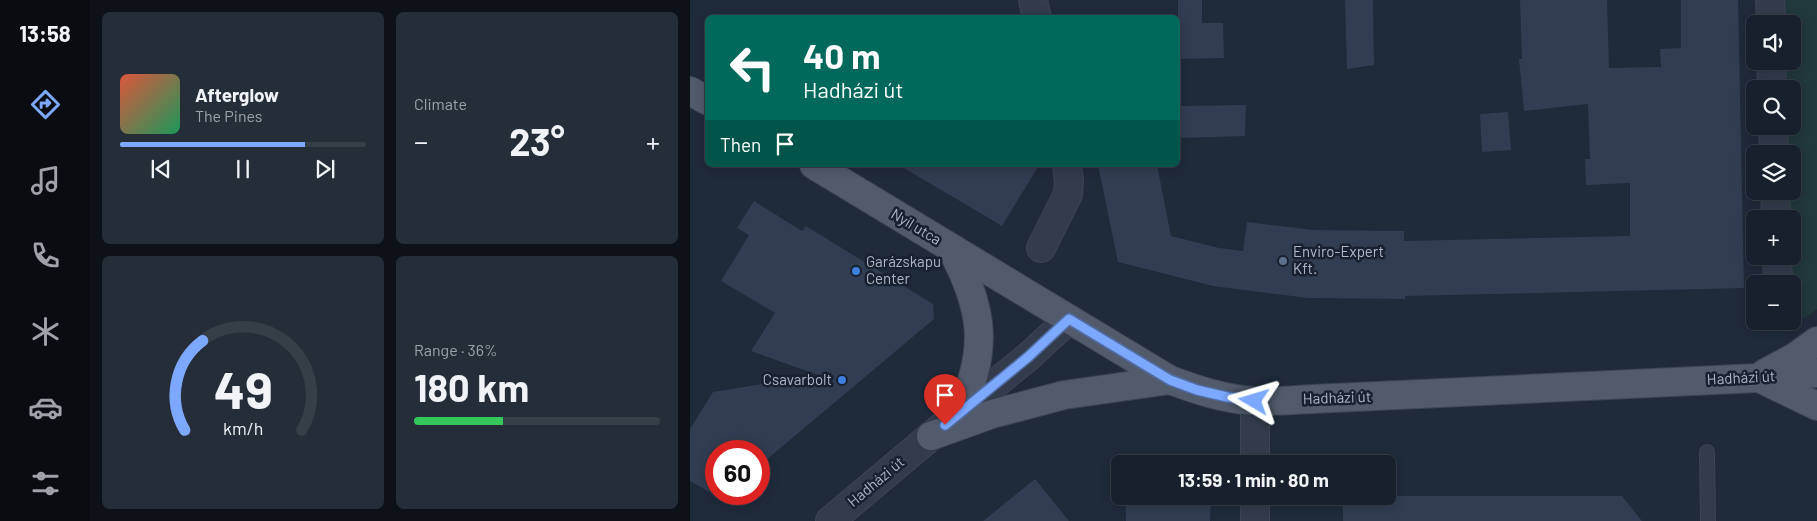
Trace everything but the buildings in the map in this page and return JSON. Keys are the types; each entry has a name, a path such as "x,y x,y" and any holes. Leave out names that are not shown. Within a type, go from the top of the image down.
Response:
{"main road":[{"path":"690,91 705,99"},
{"name":"Nyíl utca","path":"817,167 1069,319"},
{"path":"951,248 960,264 972,296 979,326 975,374 959,414"},
{"name":"Hadházi út","path":"1069,319 1170,380 1197,390 1254,401 1758,378 1817,373"},
{"path":"1758,378 1795,357 1817,341"},
{"path":"1758,378 1817,406"},
{"path":"931,436 992,414 1064,395 1170,380"}],"street":[{"path":"1033,0 1036,15"},
{"path":"1770,0 1771,15"},
{"path":"1041,248 1068,194 1067,167"},
{"name":"Hadházi út","path":"830,521 1028,357 1069,319"},
{"path":"1254,401 1255,455"},
{"path":"1255,505 1255,521"}],"lane":[{"path":"1707,452 1708,521"}],"green space":[{"path":"1770,0 1817,0 1817,309 1801,320 1801,275 1778,275 1777,265 1801,265 1801,210 1776,210 1775,200 1801,200 1801,145 1774,145 1773,135 1801,135 1801,80 1772,80 1771,70 1801,70 1801,15 1771,15"}],"place":[{"name":"Enviro-Expert Kft.","path":"1283,261"},
{"name":"Garázskapu Center","path":"856,271"},
{"name":"Csavarbolt","path":"842,380"}],"route":[{"path":"945,425 1028,357 1069,319 1170,380 1197,390 1254,401"}]}
